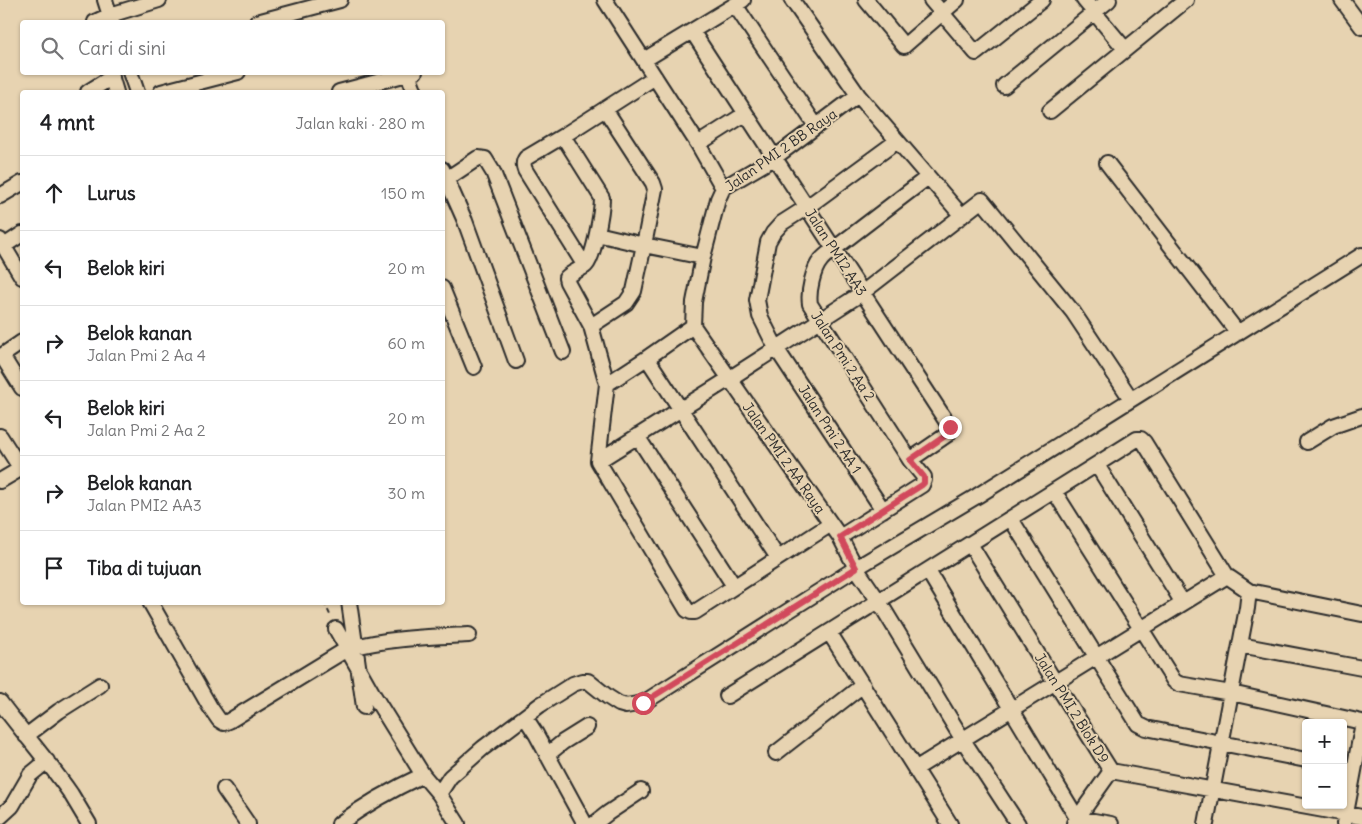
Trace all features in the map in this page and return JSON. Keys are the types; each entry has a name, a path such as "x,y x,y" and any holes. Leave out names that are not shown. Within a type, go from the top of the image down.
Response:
{"street":[{"path":"105,0 111,19"},
{"path":"94,19 111,19 159,0"},
{"path":"265,20 340,0"},
{"path":"605,0 698,144 723,188"},
{"path":"792,0 858,95 962,216"},
{"path":"866,0 904,46 957,0"},
{"path":"931,0 976,53 1042,0"},
{"path":"1084,0 1125,49"},
{"path":"1004,86 1108,0"},
{"path":"1050,112 1186,0"},
{"path":"1342,0 1362,27"},
{"path":"644,60 739,2 816,126"},
{"name":"Jalan PMI2 AA3","path":"692,31 950,427 948,434 910,460"},
{"path":"91,90 111,75 115,90"},
{"path":"131,75 136,90"},
{"path":"170,90 227,75"},
{"path":"368,89 409,75"},
{"path":"412,75 415,90"},
{"path":"585,266 524,170 523,162 526,158 655,77"},
{"name":"Jalan PMI 2 BB Raya","path":"693,326 694,302 703,257 718,199 723,188 774,158 858,95"},
{"path":"591,326 626,303 634,292 655,189 605,109"},
{"path":"698,144 746,114"},
{"path":"563,136 602,198 597,234 590,260 585,266 566,278 591,326 607,384 598,461 688,610 694,612 831,524"},
{"name":"Jalan Pmi 2 AA 1","path":"883,510 776,348 760,316 757,300 768,242 773,233 782,223 807,208 897,141"},
{"path":"445,176 478,158 485,159 493,172 563,352"},
{"path":"1107,163 1238,333"},
{"name":"Jalan Pmi 2 Aa 2","path":"883,510 922,485 924,477 910,460 819,320 810,304 809,296 815,269 820,260 928,177"},
{"path":"445,179 464,221 516,361"},
{"path":"0,196 20,184"},
{"path":"598,461 862,293 982,200 1073,312 1131,399"},
{"path":"597,234 703,257"},
{"path":"20,235 2,243 20,274"},
{"path":"439,794 450,777 495,738 525,718 540,705 573,684 582,680 588,681 608,697 626,706 643,703 856,568 976,496 1362,255"},
{"path":"445,295 474,367"},
{"path":"607,384 693,326 729,379"},
{"path":"20,343 1,357 20,385"},
{"path":"647,358 778,558"},
{"name":"Jalan PMI 2 AA Raya","path":"729,379 840,537 856,568 878,600 963,740 1018,824"},
{"path":"1307,442 1333,426 1362,416"},
{"path":"0,436 20,466"},
{"path":"637,436 734,586"},
{"path":"727,696 1137,439 1141,439 1144,442 1227,576 1249,591 1362,614"},
{"path":"1097,465 1183,603"},
{"path":"0,481 20,470"},
{"path":"1054,491 1174,681 1179,684 1362,722"},
{"path":"840,537 883,510"},
{"path":"1011,519 1138,724 1146,728 1302,759"},
{"name":"Jalan PMI 2 Blok D9","path":"970,544 1111,771 1212,790 1345,819 1362,817"},
{"path":"928,571 1011,709 1075,821"},
{"path":"915,769 1227,576"},
{"path":"1206,824 1249,591"},
{"path":"152,605 210,707 219,720 224,723 229,722 348,649 363,645 422,637 469,635"},
{"path":"349,605 364,707"},
{"path":"336,628 374,696 423,775 439,794 458,824"},
{"path":"829,632 950,824"},
{"path":"1240,645 1362,668"},
{"path":"26,736 100,684"},
{"path":"776,752 863,685"},
{"path":"0,702 47,761 89,824"},
{"path":"525,718 585,824"},
{"path":"547,755 563,742 588,727"},
{"path":"1345,819 1349,769 1362,728"},
{"path":"0,817 12,806 30,775 47,761"},
{"path":"1075,821 1111,771"},
{"path":"339,824 390,791 423,775"},
{"path":"224,790 248,824"},
{"path":"594,824 641,791"},
{"path":"1075,821 1111,824"}],"path":[{"path":"325,605 336,628"}],"route":[{"path":"643,703 856,568 840,537 922,485 924,477 910,460 948,434 950,427"}]}
